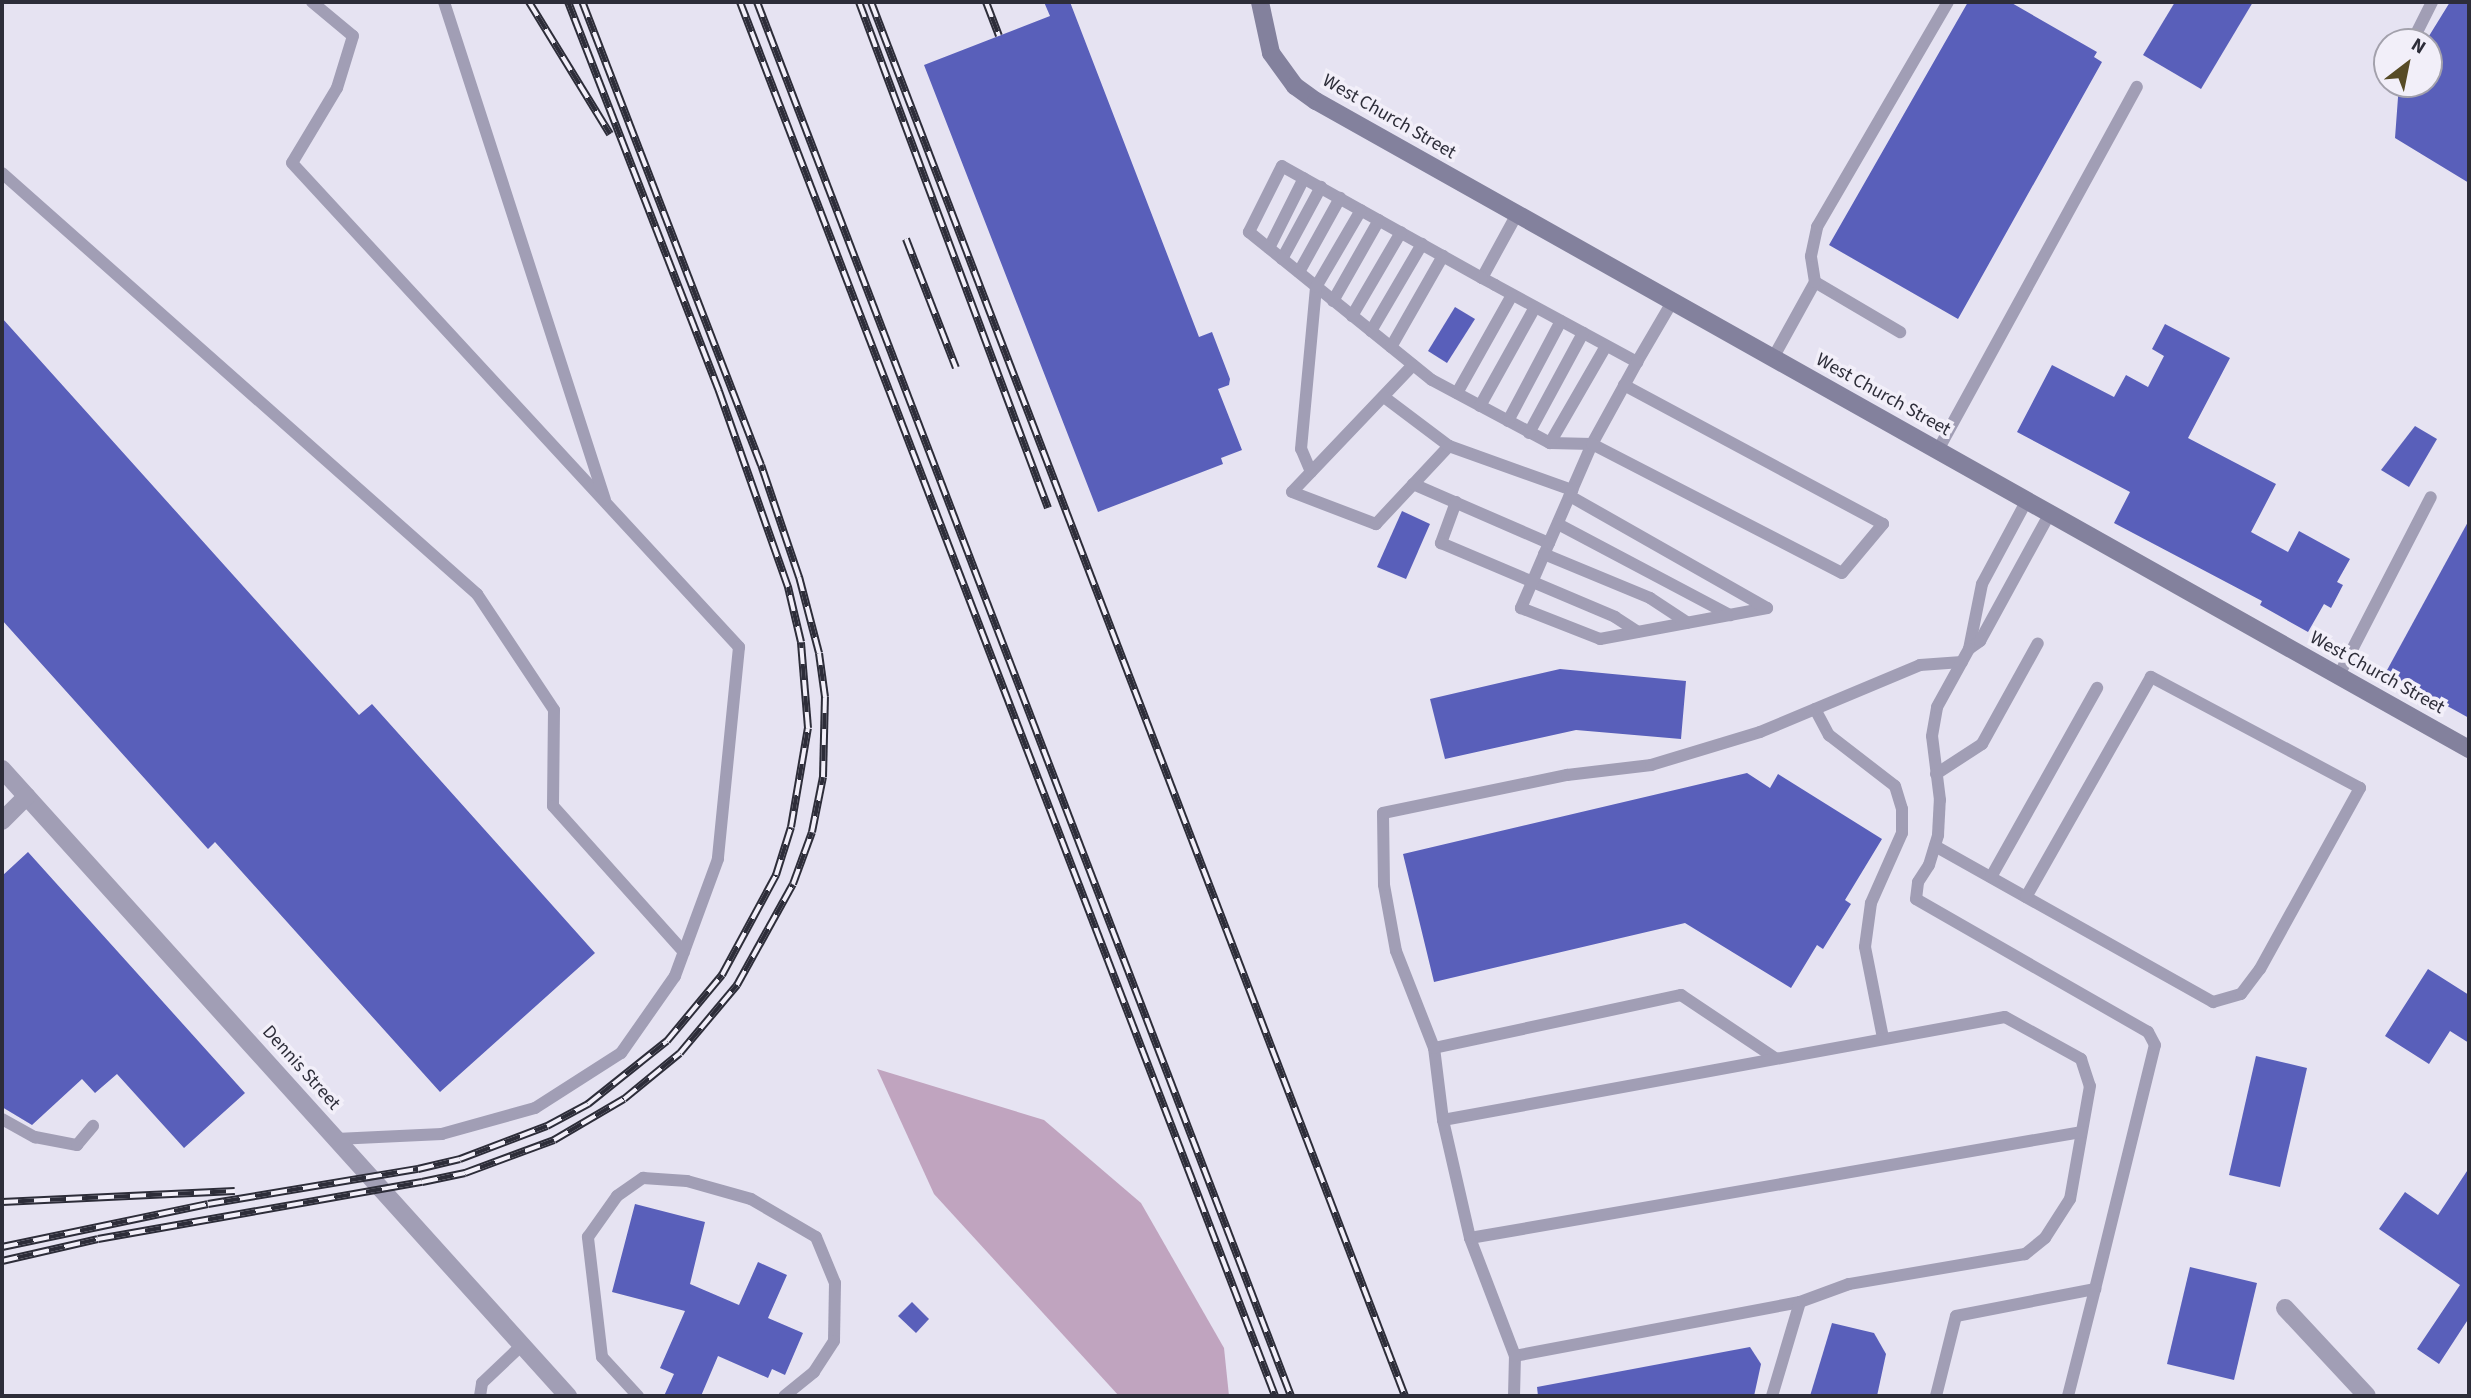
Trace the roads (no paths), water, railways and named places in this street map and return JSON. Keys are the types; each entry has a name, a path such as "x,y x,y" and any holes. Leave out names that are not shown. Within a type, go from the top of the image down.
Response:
{"street":[{"name":"West Church Street","path":"1259,2 1264,34 1282,71 1327,108 2469,749"},
{"name":"Dennis Street","path":"2,769 568,1396"},
{"path":"2,821 27,796"},
{"path":"2286,1308 2367,1396"}],"lane":[{"path":"312,2 353,36 337,88 292,163 739,647 718,859 675,976 621,1053 535,1108 442,1134 337,1139"},
{"path":"444,2 607,504"},
{"path":"1773,358 1815,282 1811,256 1817,226 1948,2"},
{"path":"2419,28 2432,2"},
{"path":"1938,450 2137,86"},
{"path":"1625,385 1883,524 1842,573 1592,444 1550,443 1457,393 1413,365 1249,232 1282,166 1637,362"},
{"path":"2,173 477,594 554,710 553,806 684,952"},
{"path":"1269,248 1304,178"},
{"path":"1282,259 1321,187"},
{"path":"1299,272 1340,198"},
{"path":"1311,472 1301,449 1316,287 1361,210"},
{"path":"1482,278 1517,214"},
{"path":"1333,301 1380,220"},
{"path":"1352,316 1401,232"},
{"path":"1371,331 1422,244"},
{"path":"1391,347 1443,256"},
{"path":"1815,282 1900,332"},
{"path":"1457,393 1512,295"},
{"path":"1384,397 1450,446 1571,493 1767,608 1600,639 1521,608 1558,524 1571,493 1592,444 1672,302"},
{"path":"1480,406 1535,307"},
{"path":"1508,421 1561,321"},
{"path":"1529,433 1583,333"},
{"path":"1550,443 1606,346"},
{"path":"1413,365 1292,492 1376,524 1450,446"},
{"path":"1413,484 1650,598 1688,623"},
{"path":"2339,675 2431,496"},
{"path":"2026,500 1982,584 1969,649 1937,706 1932,736 1940,800 1935,846 1918,882 1916,899 2148,1032 2155,1045 2067,1396"},
{"path":"1455,502 1441,543 1533,581 1638,632"},
{"path":"1969,649 1980,641 2050,513"},
{"path":"1558,524 1730,615"},
{"path":"1936,774 1982,744 2038,643"},
{"path":"1514,1396 1515,1356 1470,1238 1443,1120 1434,1048 1396,951 1384,885 1383,813 1567,775 1651,765 1760,732 1920,666 1962,662"},
{"path":"1935,846 2213,1002 2241,994 2260,969 2360,788 2151,677 2026,897"},
{"path":"1991,877 2098,688"},
{"path":"1815,709 1829,735 1895,786 1902,809 1902,833 1871,903 1865,947 1883,1038"},
{"path":"1434,1048 1681,995 1775,1058"},
{"path":"1443,1120 2005,1017 2081,1059 2090,1086 2070,1199 2045,1238 2025,1254 1849,1284 1800,1302 1515,1356"},
{"path":"2,1119 36,1137 76,1146 93,1125"},
{"path":"1470,1238 2081,1132"},
{"path":"638,1396 602,1357 589,1237 617,1196 643,1178 687,1181 751,1199 817,1237 835,1283 834,1341 814,1372 784,1396"},
{"path":"1936,1396 1956,1316 2095,1289"},
{"path":"1772,1396 1800,1302"},
{"path":"480,1396 482,1383 522,1345"}],"railway":[{"path":"529,2 610,134"},
{"path":"2,1247 208,1204 418,1169 460,1159 547,1126 588,1104 667,1041 722,975 776,875 791,827 808,728 801,642 788,587 719,391 568,2"},
{"path":"2,1261 98,1239 465,1173 554,1140 624,1099 680,1053 737,985 793,884 812,832 823,777 825,697 819,653 799,577 761,465 582,2"},
{"path":"740,2 1275,1396"},
{"path":"757,2 1291,1396"},
{"path":"859,2 1048,508"},
{"path":"871,2 1405,1396"},
{"path":"986,2 999,36"},
{"path":"906,239 956,368"},
{"path":"2,1202 235,1191"}]}
